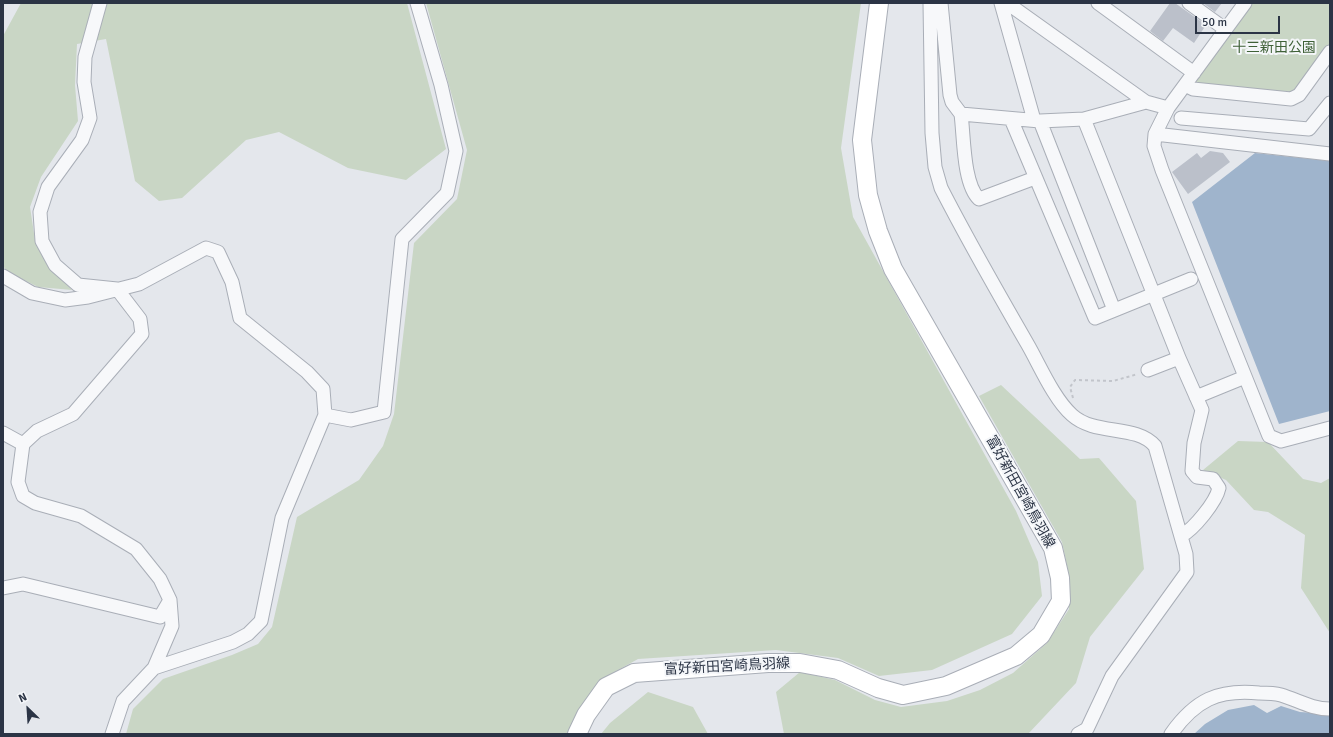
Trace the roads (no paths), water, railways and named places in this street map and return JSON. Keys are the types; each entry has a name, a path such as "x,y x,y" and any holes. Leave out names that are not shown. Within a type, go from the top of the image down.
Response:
{"main road":[{"name":"富好新田宮崎鳥羽線","path":"577,734 586,715 606,687 634,673 768,663 800,663 838,670 878,688 903,695 946,686 1016,656 1041,635 1061,601 1060,578 1053,548 893,269 878,231 868,194 862,140 879,3"}],"street":[{"path":"100,3 85,57 84,82 90,118 82,140 48,187 40,212 42,240 56,265 78,285 117,289 140,319 142,334 73,414 37,431 24,444 18,482 23,496 34,503 81,516 136,549 160,579 170,600 172,626 154,668 123,701 112,734"},
{"path":"325,415 351,420 384,412 402,239 447,194 456,151 441,85 416,3"},
{"path":"930,3 932,134 935,167 941,188 961,227 1038,363 1056,394 1072,415 1085,423 1099,428 1140,435 1150,440 1155,446 1186,554 1187,572 1112,676 1087,729 1078,734"},
{"path":"942,3 950,95 952,102 961,114 968,175 971,186 979,199 1034,178"},
{"path":"1001,3 1037,121 1114,310"},
{"path":"1007,3 1146,102 1168,108"},
{"path":"1098,3 1194,73"},
{"path":"1189,3 1225,30"},
{"path":"1244,3 1168,108 1155,134 1154,146 1162,170 1269,436 1281,441 1330,428"},
{"path":"1185,85 1193,89 1291,99 1299,95 1330,52"},
{"path":"961,114 1037,121 1084,119 1146,102"},
{"path":"1182,118 1309,129 1330,103"},
{"path":"1011,119 1034,178 1095,318 1191,279"},
{"path":"1084,119 1179,358 1202,410 1194,443 1192,471 1197,476 1213,479 1219,488 1211,504 1201,518 1187,533 1181,536"},
{"path":"1155,134 1330,154"},
{"path":"3,276 32,293 65,300 88,298 140,284 206,248 218,252 232,282 240,318 307,372 323,389 325,415 282,518 261,621 248,634 233,642 154,668"},
{"path":"1148,370 1179,358"},
{"path":"1196,397 1245,377"},
{"path":"3,433 24,444"},
{"path":"3,588 23,584 160,617 170,600"},
{"path":"1171,734 1184,716 1211,698 1238,691 1280,694 1311,707 1330,709"}],"water":[{"path":"1255,153 1330,161 1330,411 1279,424 1192,202"},
{"path":"1254,705 1267,713 1281,706 1300,712 1330,714 1330,734 1194,734 1205,724 1228,710"}],"park label":[{"name":"十三新田公園","path":"1274,48"}]}
